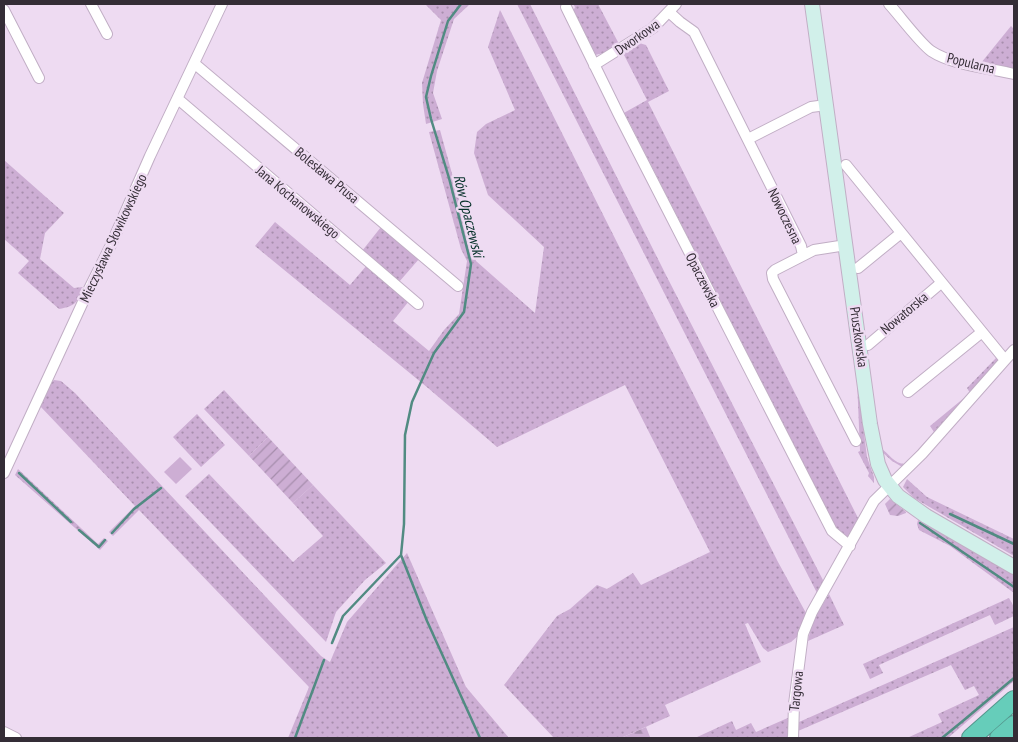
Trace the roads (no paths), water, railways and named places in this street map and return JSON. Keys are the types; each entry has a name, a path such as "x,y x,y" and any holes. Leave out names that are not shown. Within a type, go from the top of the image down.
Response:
{"highway":[{"path":"971,738 1014,700"},
{"path":"999,738 1014,725"}],"street":[{"path":"91,4 107,34"},
{"name":"Mieczysława Słowikowskiego","path":"4,473 222,4"},
{"name":"Dworkowa","path":"594,64 644,35 656,26 676,4"},
{"name":"Pruszkowska","path":"812,4 874,452 881,472 898,496 911,506 1014,567"},
{"name":"Popularna","path":"889,4 930,50 956,61 1014,74"},
{"name":"Opaczewska","path":"566,6 566,10 828,524 834,534 850,546"},
{"path":"4,10 39,78"},
{"name":"Nowoczesna","path":"669,12 694,32 801,246 803,255 775,270 772,276 856,441"},
{"name":"Bolesława Prusa","path":"195,64 458,286"},
{"name":"Jana Kochanowskiego","path":"178,99 418,304"},
{"path":"748,139 811,108 826,105"},
{"name":"Nowatorska","path":"846,165 1004,360"},
{"path":"858,268 901,233"},
{"path":"803,255 817,250 846,246"},
{"name":"Nowatorska","path":"868,344 941,282"},
{"path":"908,392 982,332"},
{"path":"850,546 874,501 922,454 1014,350"},
{"name":"Targowa","path":"793,738 795,699 804,634 812,612 850,546"},
{"path":"4,732 16,738"}],"waterway":[{"name":"Rów Opaczewski","path":"332,643 343,616 401,555 404,524 405,435 412,402 434,353 464,312 471,264 426,97 448,21 461,4"},
{"path":"19,473 71,522"},
{"path":"112,533 134,509 161,488"},
{"path":"950,514 1014,544"},
{"path":"920,523 1014,587"},
{"path":"79,530 99,547 105,540"},
{"path":"401,555 427,621 480,738"},
{"name":"Rów Opaczewski","path":"295,738 324,660"},
{"path":"964,720 1014,678"},
{"path":"942,738 964,720"}]}
